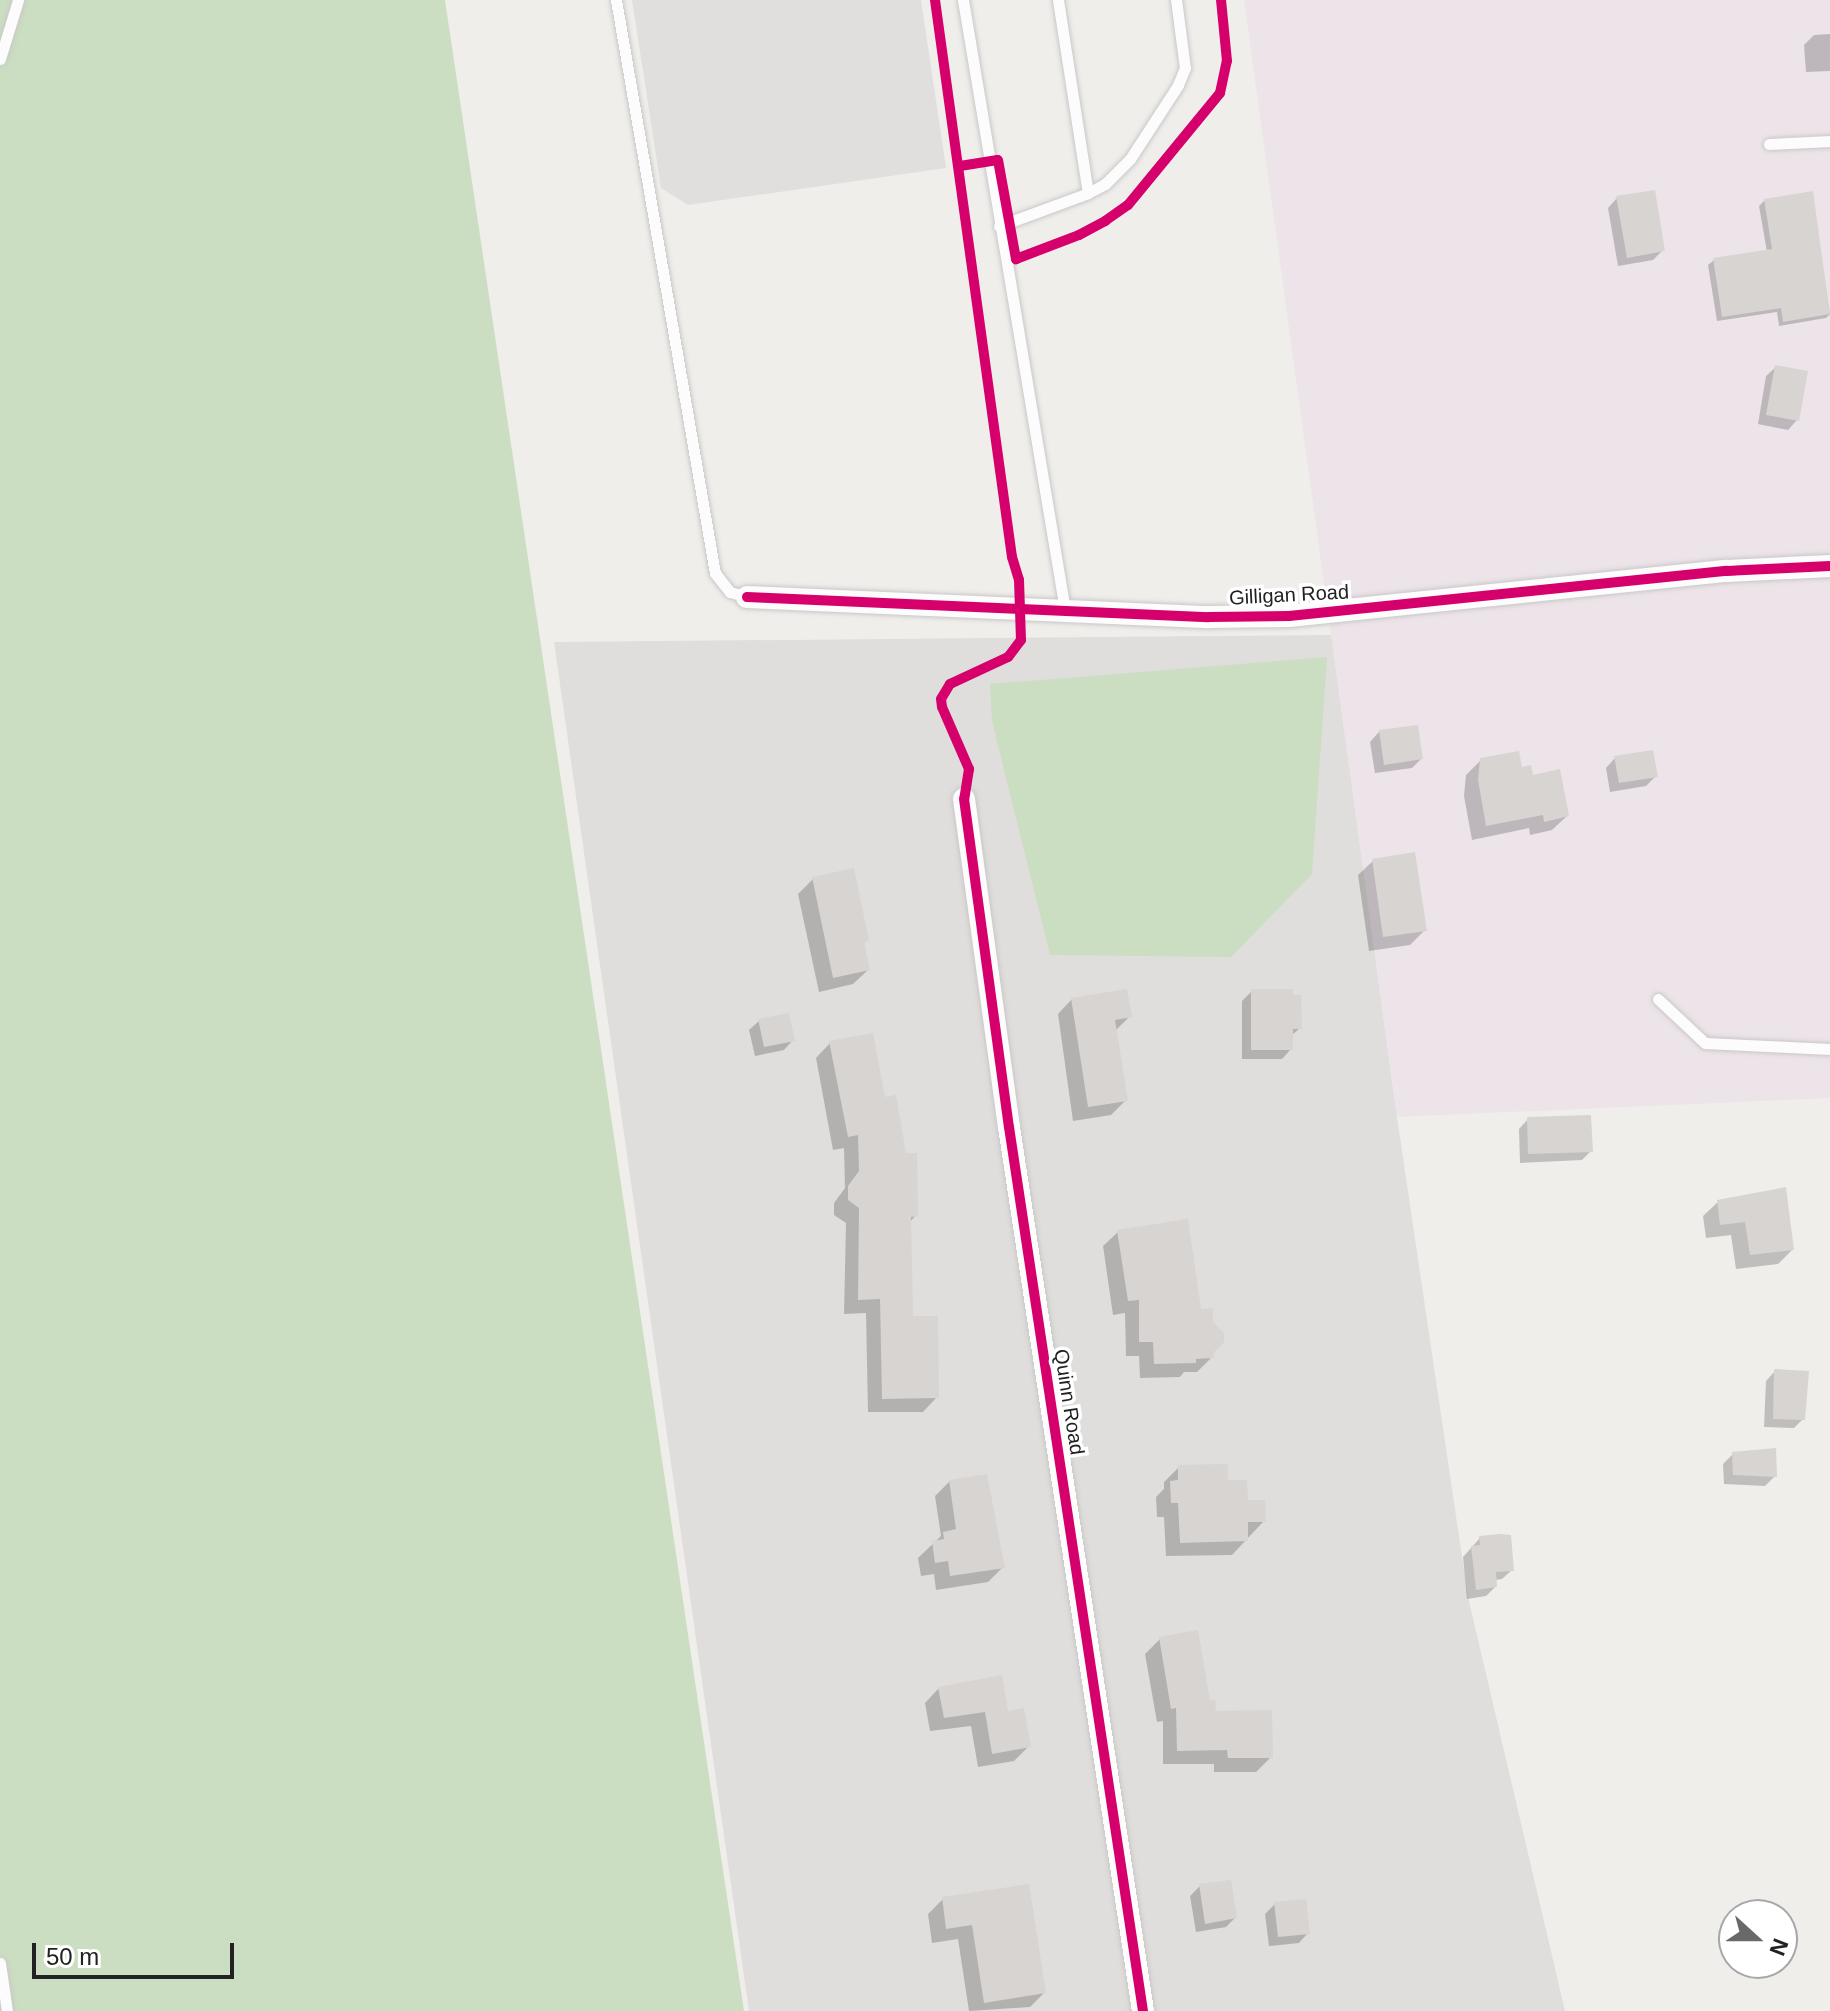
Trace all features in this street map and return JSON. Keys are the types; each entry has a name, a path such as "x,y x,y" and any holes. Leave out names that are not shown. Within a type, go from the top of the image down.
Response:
{"street":[{"name":"Gilligan Road","path":"747,597 1209,617 1289,616 1727,571 1830,566"},
{"name":"Quinn Road","path":"964,799 1009,1127 1143,2011"}],"lane":[{"path":"0,59 18,0"},
{"path":"616,0 715,573 730,592 747,597"},
{"path":"963,0 1065,610"},
{"path":"1058,0 1088,193"},
{"path":"999,226 1088,193 1121,170 1178,85 1185,68 1176,0"},
{"path":"1769,144 1830,141"},
{"path":"1658,999 1705,1043 1830,1049"},
{"path":"0,1963 7,2011"}],"shaded area":[{"path":"632,0 921,0 946,168 688,205 661,188"},
{"path":"1244,0 1830,0 1830,1098 1397,1117"},
{"path":"1332,635 1397,1117 1468,1597 1565,2011 749,2011 554,642"}],"green space":[{"path":"0,0 445,0 744,2011 0,2011"},
{"path":"1327,657 1312,874 1231,957 1050,955 992,721 990,684"}],"building":[{"path":"1655,190 1665,251 1627,258 1616,196"},
{"path":"1813,191 1830,314 1783,322 1781,308 1722,317 1713,258 1772,249 1764,199"},
{"path":"1775,365 1808,371 1799,421 1766,415"},
{"path":"1418,725 1423,759 1384,765 1379,730"},
{"path":"1653,750 1658,777 1619,783 1614,756"},
{"path":"1519,751 1522,767 1531,765 1533,775 1560,769 1569,816 1544,822 1543,815 1486,826 1478,780 1480,758"},
{"path":"1415,852 1427,931 1383,937 1372,859"},
{"path":"854,868 869,941 864,942 870,970 833,978 812,877"},
{"path":"1127,989 1132,1017 1115,1020 1128,1101 1088,1107 1071,998"},
{"path":"1251,989 1293,989 1293,995 1301,995 1302,1029 1293,1029 1293,1050 1251,1050"},
{"path":"789,1013 795,1041 764,1047 758,1019"},
{"path":"873,1033 885,1097 896,1095 906,1153 917,1153 918,1216 911,1217 913,1316 938,1316 939,1398 882,1399 880,1299 858,1300 859,1208 848,1200 848,1186 859,1171 858,1135 848,1137 829,1041"},
{"path":"1591,1115 1593,1152 1528,1154 1527,1117"},
{"path":"1786,1187 1794,1250 1750,1255 1745,1222 1720,1225 1717,1200"},
{"path":"1188,1219 1201,1309 1213,1308 1213,1322 1224,1333 1224,1342 1214,1352 1214,1358 1196,1359 1196,1363 1154,1364 1153,1342 1139,1342 1139,1300 1128,1301 1117,1230"},
{"path":"1774,1369 1809,1371 1805,1420 1773,1419"},
{"path":"1776,1448 1777,1477 1733,1475 1732,1452"},
{"path":"1228,1464 1228,1480 1247,1480 1248,1500 1265,1500 1266,1522 1248,1522 1248,1541 1180,1543 1178,1503 1171,1503 1170,1481 1178,1480 1178,1465"},
{"path":"987,1474 1005,1568 950,1576 948,1561 935,1563 932,1541 944,1539 943,1532 956,1529 949,1480"},
{"path":"1511,1535 1514,1571 1496,1572 1497,1587 1476,1590 1471,1546 1480,1545 1479,1536"},
{"path":"1198,1630 1210,1701 1215,1700 1216,1711 1272,1710 1273,1758 1228,1758 1227,1750 1177,1751 1176,1708 1171,1709 1159,1637"},
{"path":"1002,1675 1008,1711 1024,1708 1031,1747 992,1754 985,1712 944,1718 938,1687"},
{"path":"1231,1880 1237,1918 1205,1924 1199,1884"},
{"path":"1029,1884 1046,1993 984,2003 972,1925 946,1929 942,1897"},
{"path":"1306,1899 1310,1934 1278,1937 1274,1902"}],"cycle path":[{"path":"935,0 1012,557 1019,580 1021,640 1008,657 950,684 941,699 969,769 964,799 1009,1127 1143,2011"},
{"path":"960,166 998,160 1016,259 1079,235 1105,221 1128,205 1220,93 1227,61 1221,0"},
{"path":"747,597 1209,617 1289,616 1727,571 1830,566"}]}
